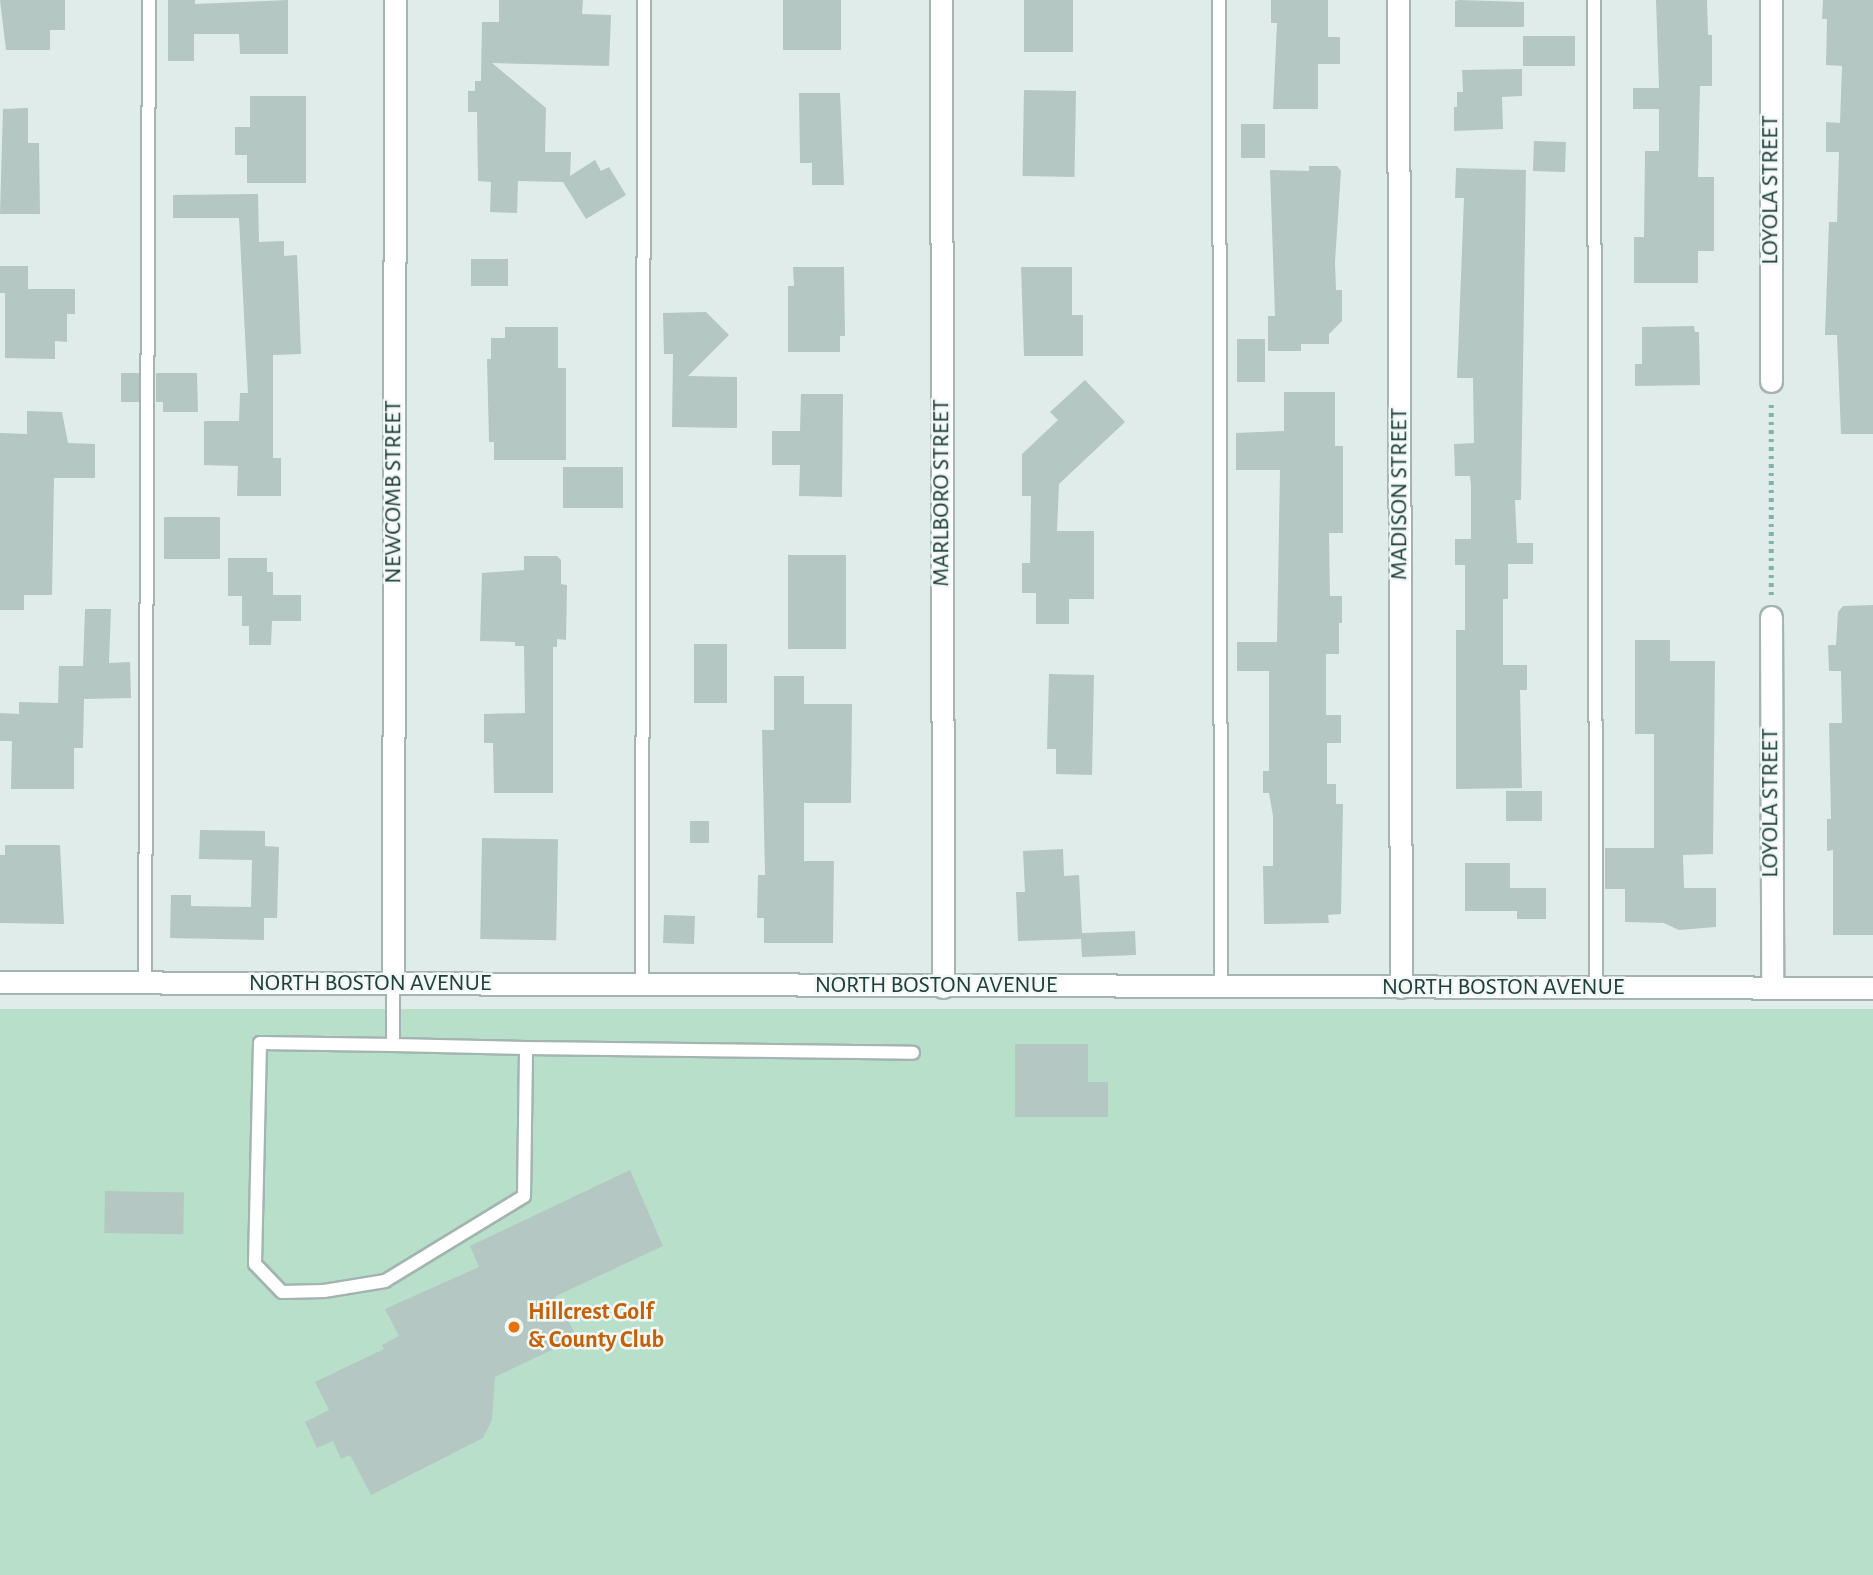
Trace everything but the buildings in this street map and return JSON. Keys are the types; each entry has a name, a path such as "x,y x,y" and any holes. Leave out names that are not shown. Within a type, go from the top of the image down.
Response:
{"street":[{"name":"NEWCOMB STREET","path":"393,984 395,0"},
{"name":"MARLBORO STREET","path":"941,0 943,987"},
{"name":"MADISON STREET","path":"1398,0 1401,988"},
{"name":"LOYOLA STREET","path":"1771,381 1772,0"},
{"name":"LOYOLA STREET","path":"1771,617 1772,988"},
{"name":"NORTH BOSTON AVENUE","path":"0,982 1873,988"}],"lane":[{"path":"145,983 149,0"},
{"path":"642,985 644,0"},
{"path":"1219,0 1221,986"},
{"path":"1594,0 1596,988"},
{"path":"393,984 393,1045"},
{"path":"526,1048 524,1196 385,1281 324,1292 282,1292 255,1264 260,1043 913,1053"}],"path":[{"path":"1771,381 1771,617"}],"green space":[{"path":"0,1009 1873,1009 1873,1575 0,1575"}],"place":[{"name":"Hillcrest Golf & County Club","path":"514,1327"}]}
